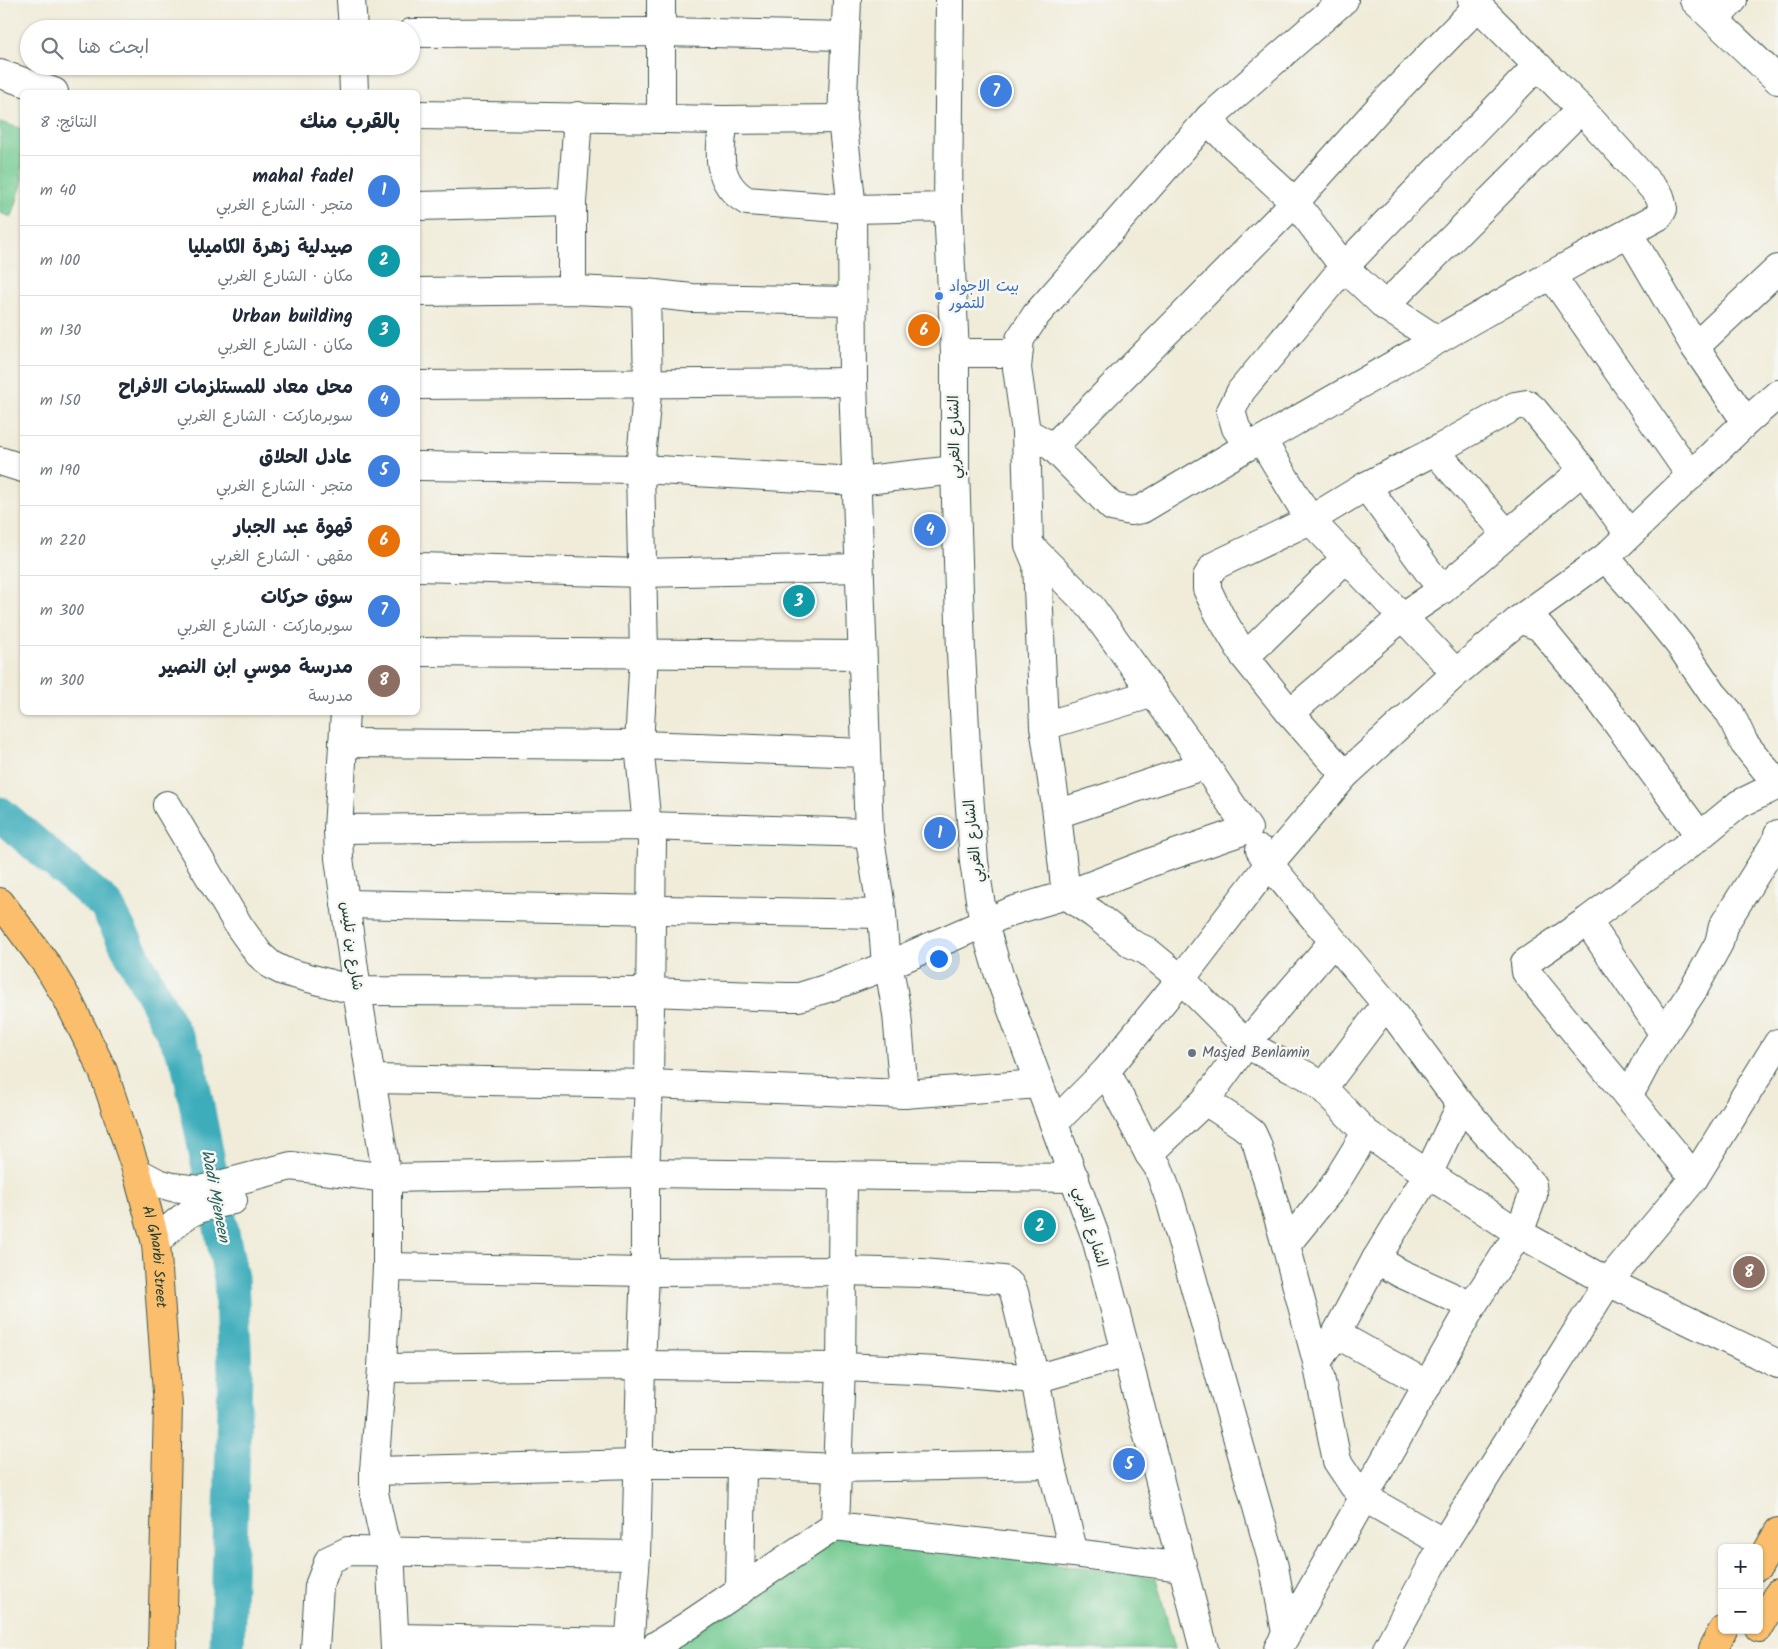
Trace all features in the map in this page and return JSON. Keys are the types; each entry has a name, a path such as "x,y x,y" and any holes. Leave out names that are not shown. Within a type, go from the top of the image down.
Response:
{"highway":[{"name":"Al Gharbi Street","path":"0,902 47,965 68,1000 103,1071 137,1172 156,1243 168,1406 162,1649"},
{"path":"1763,1559 1778,1532"},
{"path":"1763,1622 1778,1594"},
{"path":"1713,1649 1721,1634"},
{"path":"1748,1649 1756,1634"}],"street":[{"path":"351,0 352,20"},
{"path":"661,0 661,117"},
{"path":"847,0 842,119 852,209 853,382 869,833 882,914 886,966 891,979 897,1014 904,1094"},
{"name":"الشارع الغربي","path":"950,0 948,207 954,352 955,470 966,768 974,862 984,924 999,975 1096,1238 1204,1649"},
{"path":"1344,0 1210,118 1036,315 1020,339 1017,353 1017,368 1026,432 1029,545 1037,564 1044,726 1057,814 1066,895 1132,944 1147,951 1181,978 1246,1044 1307,1076 1323,1088 1366,1133 1519,1234 1608,1282 1778,1364"},
{"path":"1694,0 1724,9 1778,80"},
{"path":"1026,432 1052,447 1112,507 1131,511 1142,509 1551,275 1659,216 1663,208 1660,196 1581,108 1475,3 1295,202 1052,447"},
{"path":"420,32 661,32 845,36"},
{"path":"1456,673 1310,520 1255,443 1232,420 1231,411 1241,391 1344,267 1537,66"},
{"path":"0,74 48,90"},
{"path":"353,75 354,90"},
{"path":"1384,306 1581,108"},
{"path":"420,115 661,117 724,120 842,119"},
{"path":"572,290 572,202 578,116"},
{"path":"1210,118 1220,133 1295,202 1344,267 1384,306 1437,340"},
{"path":"724,120 720,142 722,171 728,185 736,195 747,201 852,209 948,207"},
{"path":"420,206 572,202"},
{"path":"1629,234 1695,347 1746,422"},
{"path":"1695,347 1778,269"},
{"path":"1551,275 1691,476"},
{"path":"420,292 572,290 646,293 692,298 852,300"},
{"path":"638,1646 636,1555 645,1272 645,1173 649,1084 652,839 647,826 639,745 644,653 640,469 648,383 646,293"},
{"path":"954,352 1017,353"},
{"path":"420,385 853,382"},
{"path":"1054,1123 1106,1071 1181,978 1268,864 1345,775 1456,673 1520,619 1606,557 1746,422 1778,394"},
{"path":"1345,775 1290,713 1245,657 1219,614 1207,589 1207,577 1214,566 1310,520 1366,486 1435,451 1515,406 1527,404 1583,470 1629,534"},
{"path":"1435,451 1507,534"},
{"path":"0,461 20,467"},
{"path":"420,466 640,469 857,481 955,470"},
{"path":"1290,713 1402,617 1442,590 1583,470"},
{"path":"1366,486 1442,590"},
{"path":"1029,545 1091,606 1205,765 1248,829 1268,864 1386,1004 1461,1105 1532,1185 1533,1196 1519,1234 1472,1306 1365,1498 1282,1641"},
{"path":"1245,657 1347,557"},
{"path":"1606,557 1679,644 1713,694 1730,713 1744,743 1778,785 1739,804 1700,836 1587,921 1525,963 1526,972 1694,1178"},
{"path":"420,567 642,573 859,568"},
{"path":"1520,619 1540,627 1603,704 1700,836"},
{"path":"420,652 862,655"},
{"path":"1044,726 1154,693"},
{"name":"شارع بن تليس","path":"345,715 338,829 339,858 357,991 387,1178 387,1267 374,1493 383,1534 390,1551 395,1643"},
{"path":"343,743 639,745 866,754"},
{"path":"1057,814 1205,765"},
{"path":"167,805 239,926 259,954 270,965 283,971 357,991 650,992 799,997 886,966 1012,911 1066,895 1152,862 1248,829"},
{"path":"338,829 647,826 869,833"},
{"path":"1627,1095 1634,1086 1652,1052 1693,990 1719,943 1724,926 1777,840 1778,834"},
{"path":"344,904 882,914"},
{"path":"1587,921 1664,1034"},
{"path":"1149,1154 1205,1101 1246,1044 1333,942"},
{"path":"1323,1088 1386,1004"},
{"path":"1387,1649 1444,1543 1608,1282 1694,1178 1778,1043"},
{"path":"1106,1071 1149,1154 1158,1167 1171,1203 1274,1567 1282,1641"},
{"path":"372,1079 649,1084 904,1094 1039,1084"},
{"path":"1205,1101 1252,1133 1257,1144 1317,1362 1337,1461 1365,1498 1444,1543"},
{"path":"1317,1362 1336,1334 1376,1259 1428,1174 1461,1105"},
{"path":"1286,1245 1333,1187 1366,1133"},
{"path":"156,1243 199,1200 292,1175 322,1170 387,1178 645,1173 1075,1178"},
{"path":"137,1172 199,1200"},
{"path":"835,1526 841,1367 843,1174"},
{"path":"1376,1259 1400,1273 1472,1306"},
{"path":"387,1267 645,1272 842,1271 1003,1280 1010,1285 1014,1292 1035,1378 1052,1464 1074,1553"},
{"path":"1336,1334 1428,1385"},
{"path":"382,1368 641,1365 841,1367 940,1371 1035,1378 1126,1353"},
{"path":"374,1471 638,1464 742,1464 837,1468 1052,1464"},
{"path":"740,1591 742,1464"},
{"path":"395,1643 655,1646 835,1526 1074,1553 1182,1568"},
{"path":"315,1649 319,1586 329,1560 348,1551 636,1555"}],"green space":[{"path":"0,122 20,128 20,191 12,217 0,213"},
{"path":"834,1535 1156,1578 1175,1649 672,1649"}],"waterway":[{"name":"Wadi Mjeneen","path":"0,814 106,905 188,1061 231,1278 235,1371 227,1649"}],"place":[{"name":"سوق حركات","path":"996,91"},
{"name":"بيت الاجواد للتمور","path":"939,296"},
{"name":"قهوة عبد الجبار","path":"924,330"},
{"name":"محل معاد للمستلزمات الافراح","path":"930,530"},
{"name":"Urban building","path":"799,601"},
{"name":"mahal fadel","path":"940,833"},
{"name":"Masjed Benlamin","path":"1192,1053"},
{"name":"صيدلية زهرة الكاميليا","path":"1040,1226"},
{"name":"مدرسة موسي ابن النصير","path":"1749,1272"},
{"name":"عادل الحلاق","path":"1129,1464"}]}
